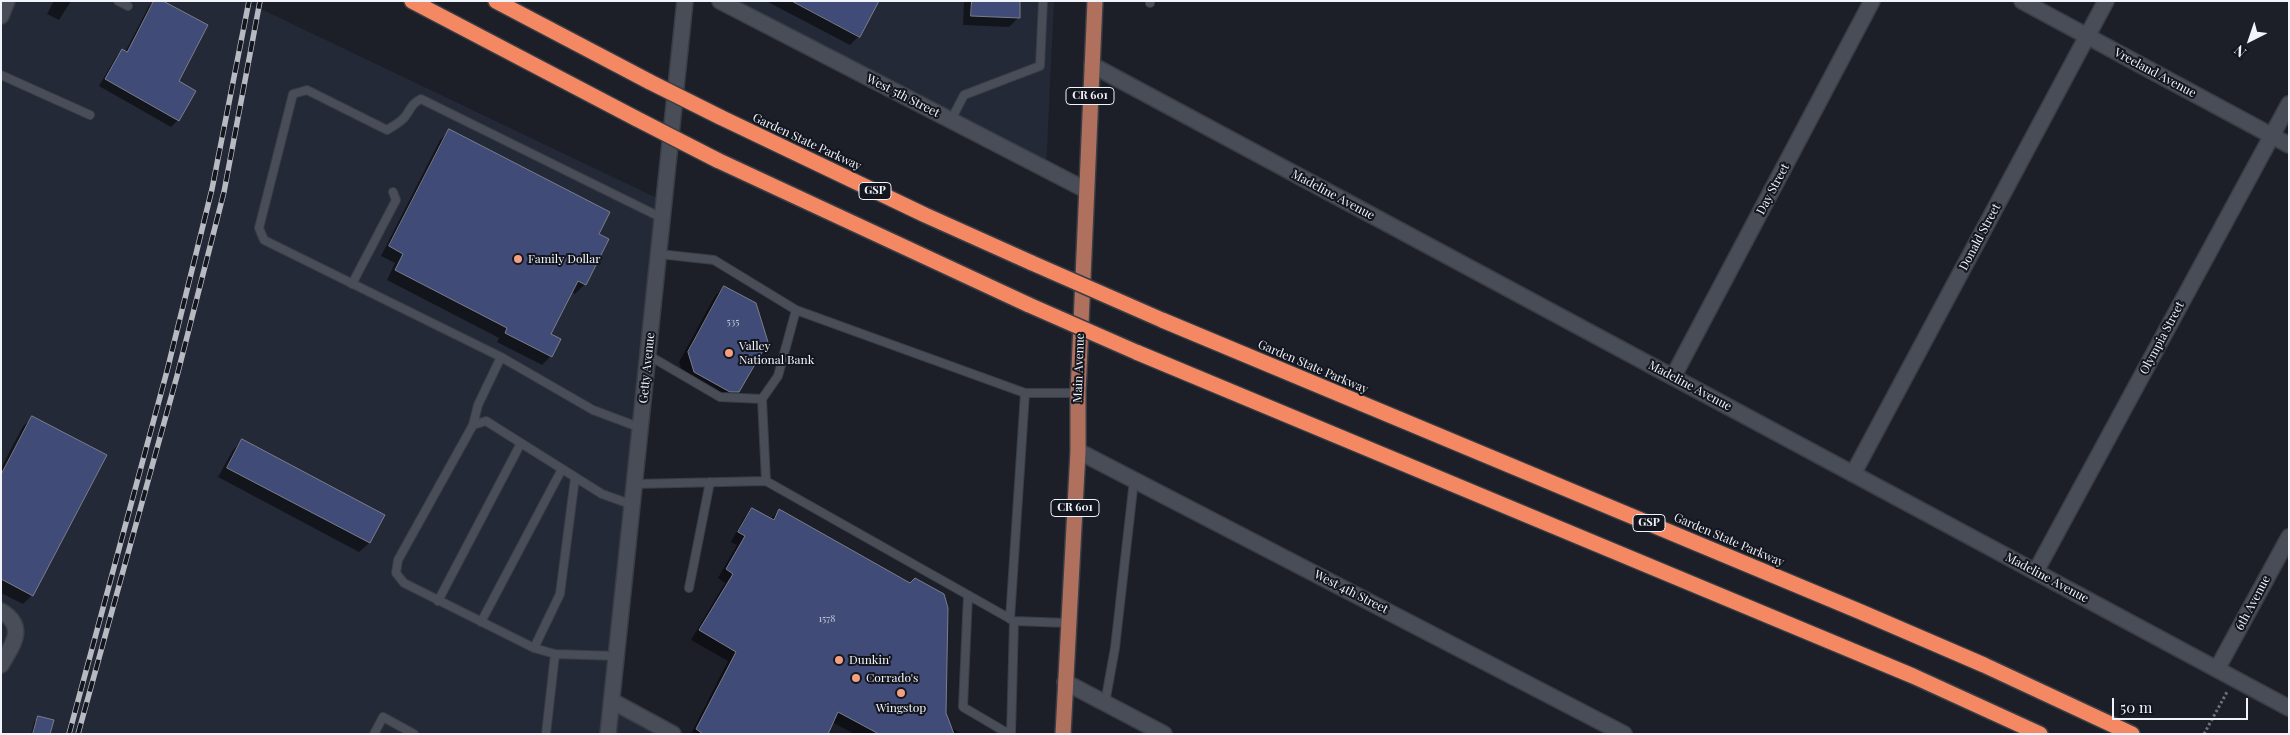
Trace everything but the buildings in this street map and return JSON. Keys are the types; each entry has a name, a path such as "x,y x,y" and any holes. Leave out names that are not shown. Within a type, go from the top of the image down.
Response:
{"highway":[{"path":"412,1 717,160 1028,305 1136,352 1914,676 2040,734"},
{"name":"Garden State Parkway","path":"496,1 720,117 925,215 1162,320 1861,612 1984,665 2132,734"}],"main road":[{"name":"Main Avenue","path":"1063,734 1078,451 1078,393 1094,1"}],"street":[{"path":"1,16 7,1"},
{"name":"Getty Avenue","path":"608,734 685,1"},
{"name":"West 5th Street","path":"720,1 1086,190"},
{"name":"Day Street","path":"1673,377 1872,1"},
{"name":"Vreeland Avenue","path":"2022,1 2289,145"},
{"name":"Donald Street","path":"1853,474 2106,1"},
{"name":"Madeline Avenue","path":"1092,65 2289,708"},
{"name":"Olympia Street","path":"2036,571 2289,104"},
{"name":"West 4th Street","path":"1078,451 1624,734"},
{"name":"6th Avenue","path":"2217,669 2289,537"},
{"path":"1,665 14,642 17,628 7,614"},
{"path":"1065,682 1164,734"},
{"path":"612,701 673,734"}],"lane":[{"path":"118,1 128,6"},
{"path":"951,120 964,95 1040,66 1043,1"},
{"path":"1,75 90,115"},
{"path":"641,428 593,410 501,358 264,240 259,228 293,94 307,90 387,130 399,123 407,115 413,103 421,99 662,218"},
{"path":"352,284 396,200 393,192"},
{"path":"659,254 714,260 796,310 1025,393 1078,393"},
{"path":"766,481 762,399 778,376 796,310"},
{"path":"648,355 720,397 762,399"},
{"path":"501,358 478,405 473,425 398,560 396,574 404,583 534,648 555,654 616,656"},
{"path":"968,595 963,707 1010,734 1012,620 1025,393"},
{"path":"473,425 486,421 602,494 633,505"},
{"path":"438,601 521,443"},
{"path":"481,622 562,469"},
{"path":"534,648 560,594 575,478"},
{"path":"1105,703 1115,648 1134,480"},
{"path":"635,484 766,481 1012,620 1068,623"},
{"path":"689,588 710,482"},
{"path":"546,734 555,654"},
{"path":"374,734 383,717 414,734"}],"path":[{"path":"2204,734 2234,678"}],"shaded area":[{"path":"1,1 244,1 665,202 620,703 681,734 1,734"},
{"path":"709,1 1054,1 1046,168"}],"railway":[{"path":"69,734 167,371 212,189 249,1"},
{"path":"78,734 177,376 224,192 260,1"}],"place":[{"name":"Family Dollar","path":"518,259"},
{"name":"Valley National Bank","path":"729,353"},
{"name":"Dunkin'","path":"839,660"},
{"name":"Corrado's","path":"856,678"},
{"name":"Wingstop","path":"901,693"}]}
